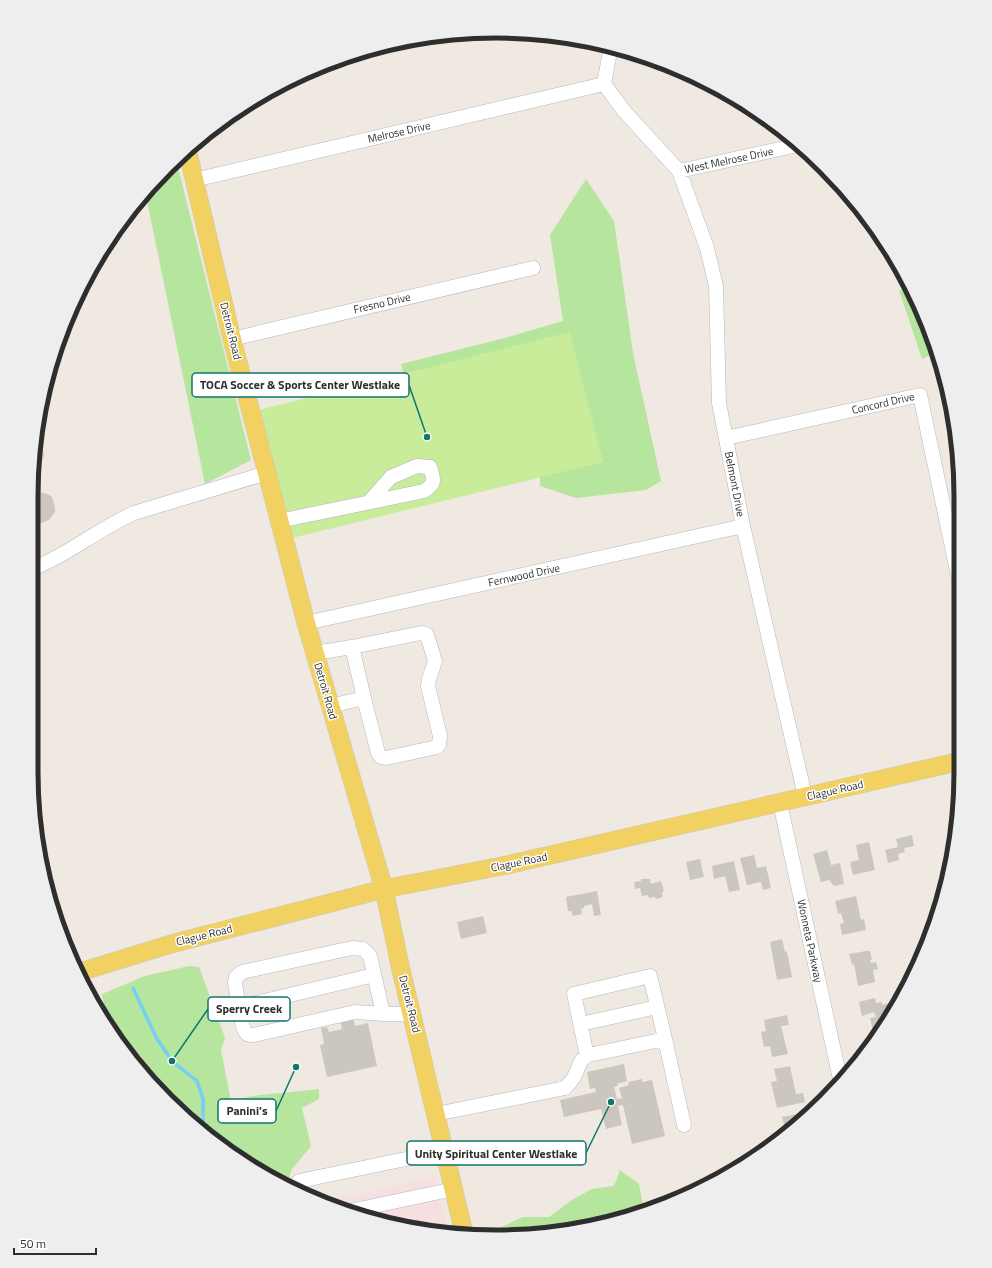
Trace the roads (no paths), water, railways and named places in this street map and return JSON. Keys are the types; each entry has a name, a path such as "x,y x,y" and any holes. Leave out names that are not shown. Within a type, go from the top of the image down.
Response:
{"main road":[{"name":"Detroit Road","path":"189,157 232,339 306,623 384,890 401,970 413,1014 463,1229"},
{"name":"Clague Road","path":"83,971 171,944 384,890 507,865 954,763"}],"street":[{"path":"604,84 610,53"},
{"name":"West Melrose Drive","path":"604,84 624,111 679,171 791,146"},
{"name":"Melrose Drive","path":"194,180 604,84"},
{"name":"Belmont Drive","path":"679,171 707,248 716,286 719,402 743,526 805,796"},
{"name":"Fresno Drive","path":"232,339 533,268"},
{"name":"Concord Drive","path":"726,438 920,395 954,556"},
{"path":"38,566 115,521 134,513 267,473"},
{"path":"279,521 369,502"},
{"name":"Fernwood Drive","path":"306,623 743,526"},
{"path":"315,653 421,633 427,635 435,661 428,686 440,736 439,745 437,747 386,758 378,753 352,647"},
{"path":"330,706 364,698"},
{"name":"Wonneta Parkway","path":"780,803 839,1075"},
{"path":"383,1014 370,956 363,949 352,948 319,954 242,972 236,977 235,983 242,1023 248,1035 254,1035 355,1012 383,1014 413,1014"},
{"path":"239,1006 374,975"},
{"path":"588,1056 574,994 650,976 684,1125"},
{"path":"581,1024 657,1007"},
{"path":"436,1114 565,1088 573,1079 583,1058 664,1039"},
{"path":"299,1182 445,1151"},
{"path":"359,1209 454,1189"}],"waterway":[{"path":"133,988 156,1037 172,1061 197,1081 203,1099 203,1123"}],"place":[{"name":"TOCA Soccer & Sports Center Westlake","path":"427,437"},
{"name":"Sperry Creek","path":"172,1061"},
{"name":"Panini's","path":"296,1067"},
{"name":"Unity Spiritual Center Westlake","path":"611,1102"}]}
